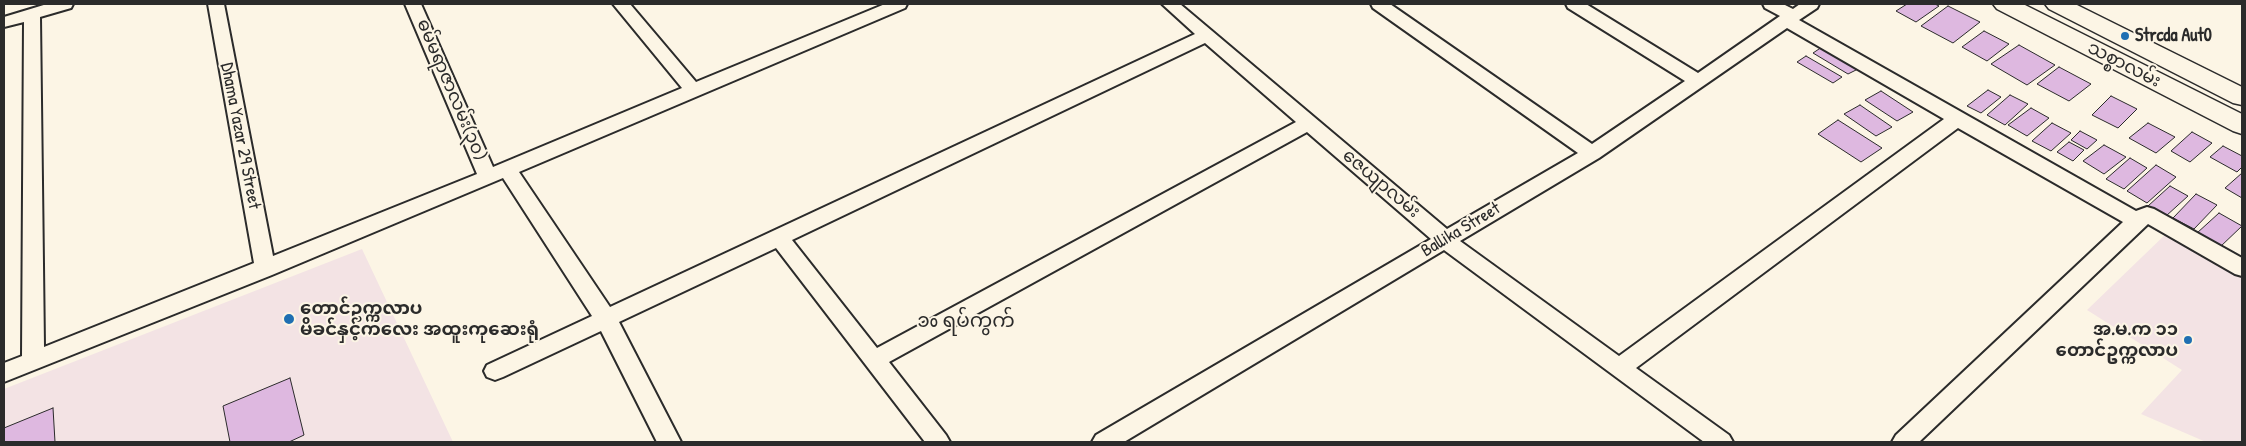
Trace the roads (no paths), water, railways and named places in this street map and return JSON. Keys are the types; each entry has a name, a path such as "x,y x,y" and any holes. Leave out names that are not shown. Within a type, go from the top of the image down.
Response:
{"main road":[{"name":"သစ္စာလမ်း","path":"2005,4 2242,125"},
{"name":"သစ္စာလမ်း","path":"2057,4 2242,97"}],"street":[{"path":"4,22 65,4"},
{"name":"Dhama Yazar 29 Street","path":"216,4 265,268"},
{"name":"ဓမ်မရာဇာလမ်း(၃၀)","path":"413,4 488,177"},
{"path":"4,373 488,177 692,89 899,4"},
{"name":"ဇေယျာလမ်း","path":"1170,4 1308,123 1446,238 1454,247 1721,442"},
{"path":"1379,4 1592,153"},
{"path":"1574,4 1698,81"},
{"path":"1772,4 1789,18 1959,120 2138,220"},
{"name":"Ballika Street","path":"1104,442 1592,153 1811,4"},
{"path":"624,5 692,89"},
{"path":"32,13 33,361"},
{"path":"495,371 1206,36"},
{"path":"1619,368 1953,122 1959,120"},
{"path":"876,359 1308,123"},
{"path":"507,169 606,319 669,442"},
{"path":"1904,442 2138,220 2147,214 2242,268"},
{"path":"779,237 876,359 938,442"}],"place":[{"name":"Strcda Aut0","path":"2125,36"},
{"name":"တောင်ဥက္ကလာပ မိခင်နှင့်ကလေး အထူးကုဆေးရုံ","path":"289,319"},
{"name":"အ.မ.က ၁၁ တောင်ဥက္ကလာပ","path":"2188,340"}],"district":[{"name":"၁o ရပ်ကွက်","path":"966,322"}]}
